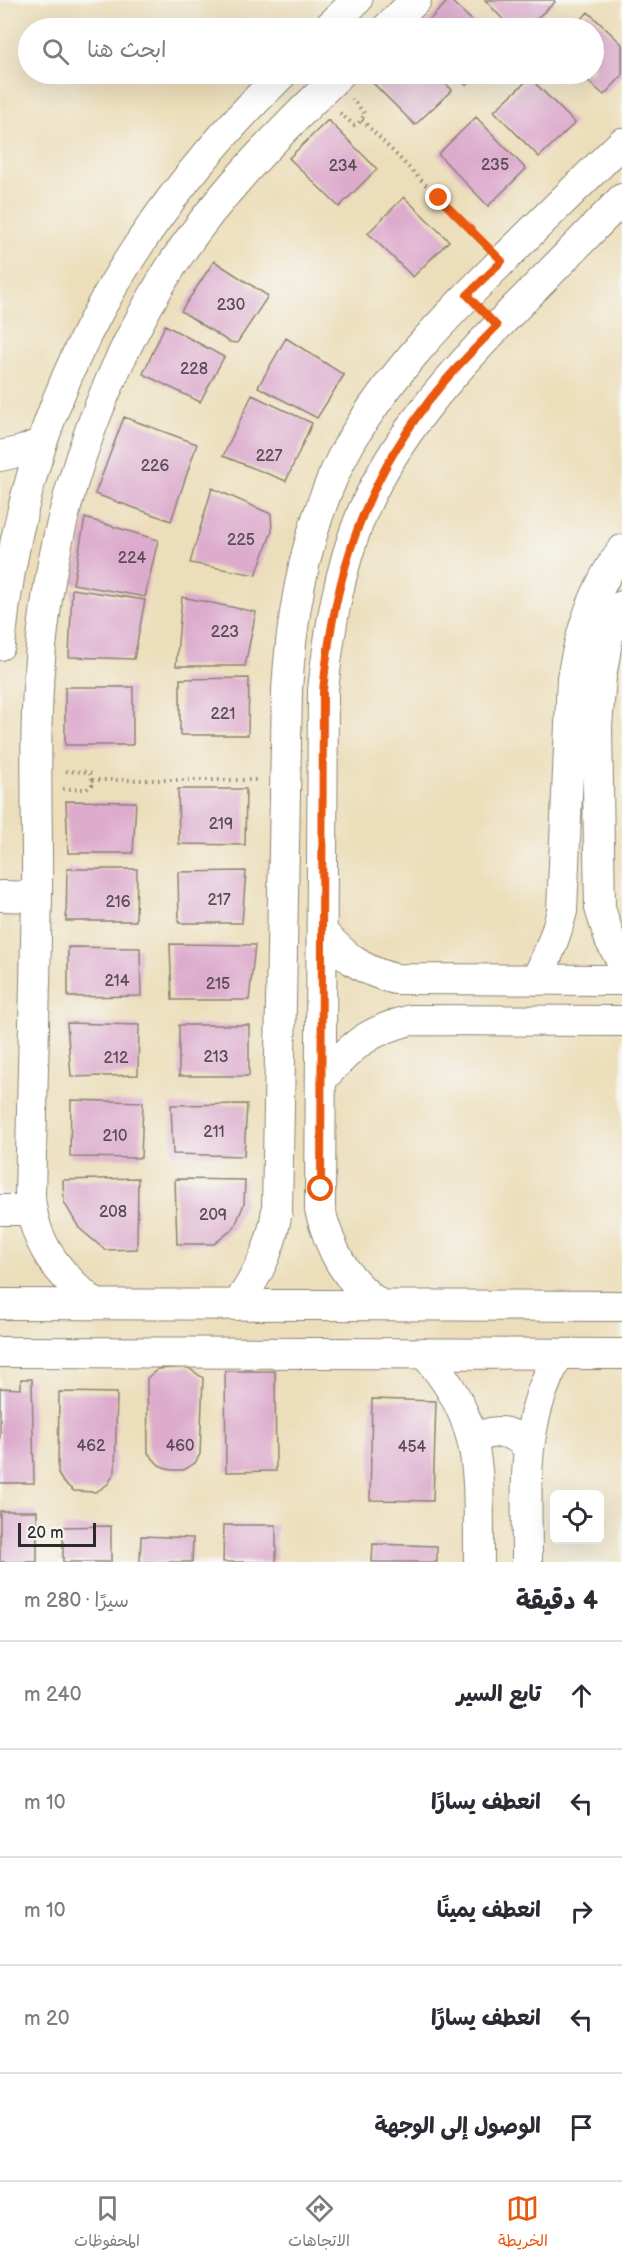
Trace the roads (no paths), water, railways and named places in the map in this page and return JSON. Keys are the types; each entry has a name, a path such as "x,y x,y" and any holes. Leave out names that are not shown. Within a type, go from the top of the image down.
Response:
{"street":[{"path":"338,18 357,0"},
{"path":"397,18 416,0"},
{"path":"0,645 11,559 10,503 41,443 70,368 106,295 149,226 198,162 272,84"},
{"path":"95,1304 52,1262 43,1245 31,1210 38,694 51,569 65,508 83,448 105,390 133,333 164,279 199,227 238,178 330,84"},
{"path":"253,102 281,132"},
{"path":"237,1305 261,1267 269,1247 277,1210 285,780 290,644 296,601 318,517 350,443 370,411 415,350 467,295 622,143"},
{"path":"380,1305 362,1292 346,1274 334,1254 320,1210 323,691 327,646 335,601 362,514 398,445 444,382 622,199"},
{"path":"467,295 497,326"},
{"path":"0,456 22,451 41,443"},
{"path":"536,980 556,935 563,895 572,678 587,616 600,586 622,550"},
{"path":"622,606 608,636 601,677 597,726 599,896 603,925 622,961"},
{"path":"601,677 622,697"},
{"path":"598,776 622,756"},
{"path":"563,895 599,896"},
{"path":"0,896 37,897"},
{"path":"322,932 346,956 376,975 386,977 412,980 622,980"},
{"path":"385,1027 386,977"},
{"path":"321,1080 356,1044 385,1027 411,1020 622,1021"},
{"path":"0,1210 31,1210"},
{"path":"277,1210 320,1210"},
{"path":"0,1304 622,1306"},
{"path":"0,1353 622,1354"},
{"path":"424,1353 452,1389 473,1441 478,1472 479,1562"},
{"path":"527,1562 528,1448 538,1400 559,1354"},
{"path":"473,1441 481,1436 500,1431 516,1436 528,1448"}]}
